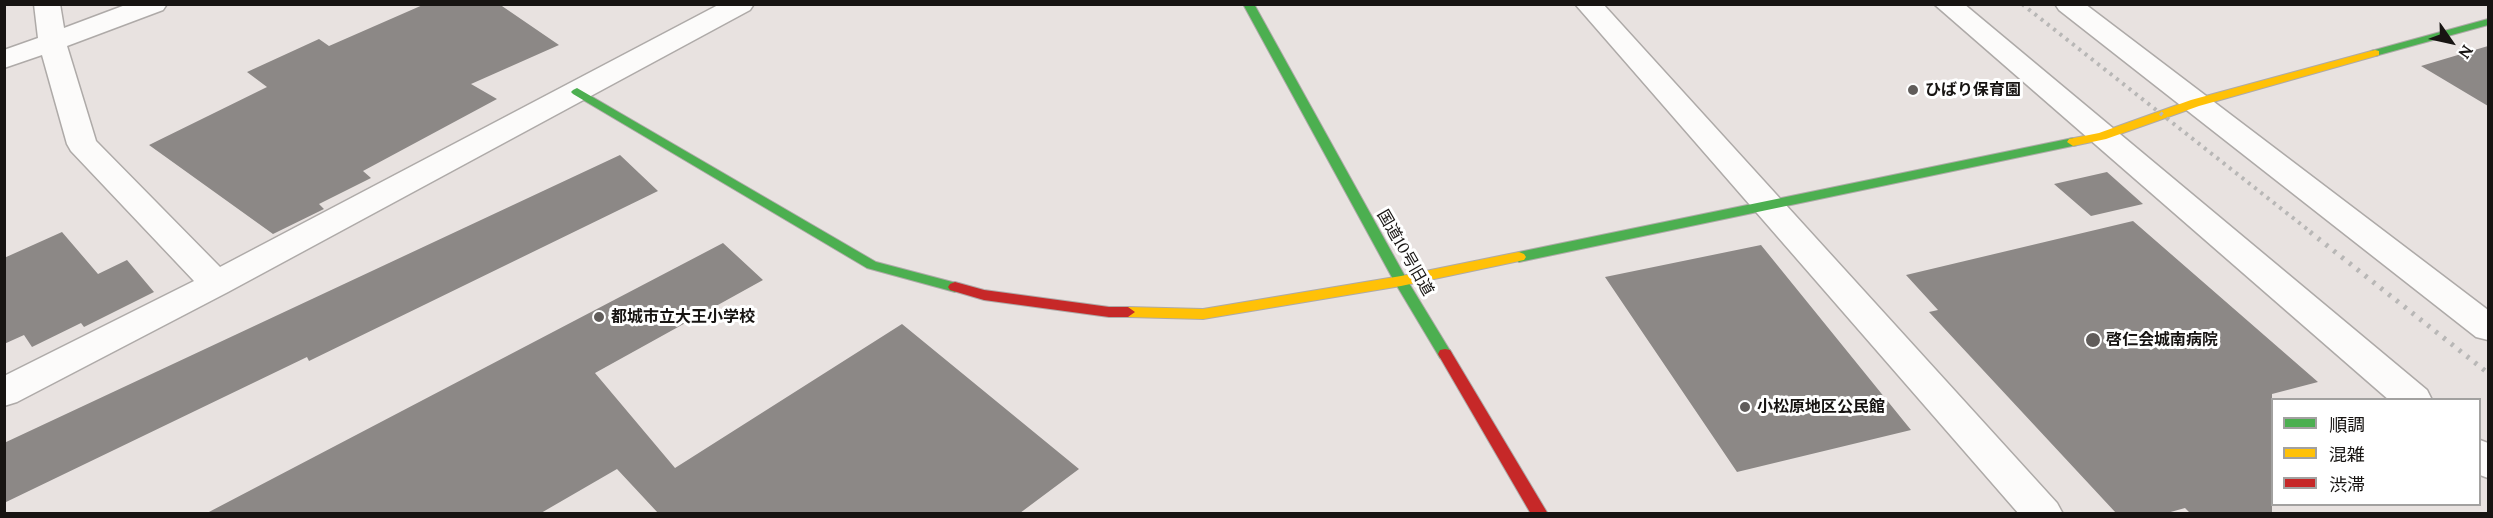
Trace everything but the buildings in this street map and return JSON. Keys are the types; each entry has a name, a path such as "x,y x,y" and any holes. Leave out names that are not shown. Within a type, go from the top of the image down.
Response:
{"street":[{"path":"47,4 52,43 82,144 216,284"},
{"path":"4,60 154,4"},
{"path":"4,392 216,284 741,4"},
{"name":"国道10号旧道","path":"1248,4 1401,281 1540,513"},
{"path":"1588,4 2043,513"},
{"path":"1947,4 2413,398"},
{"path":"2068,4 2488,328"},
{"path":"577,92 872,265 984,295 1109,312 1203,314 1401,281 1768,207 2102,136 2195,103 2488,22"}],"railway":[{"path":"2022,4 2312,233"},
{"path":"2310,232 2488,373"}],"traffic: fast":[{"path":"1248,4 1401,281 1445,354"},
{"path":"2375,53 2488,22"},
{"path":"577,92 872,265 955,287"},
{"path":"1519,257 2073,142"}],"traffic: slow":[{"path":"2073,142 2102,136 2195,103 2375,53"},
{"path":"1128,312 1203,314 1401,281 1519,257"}],"traffic: jam":[{"path":"955,287 984,295 1109,312 1128,312"},
{"path":"1445,354 1540,514"}],"place":[{"name":"ひばり保育園","path":"1913,90"},
{"name":"都城市立大王小学校","path":"599,317"},
{"name":"啓仁会城南病院","path":"2093,340"},
{"name":"小松原地区公民館","path":"1745,407"}]}
